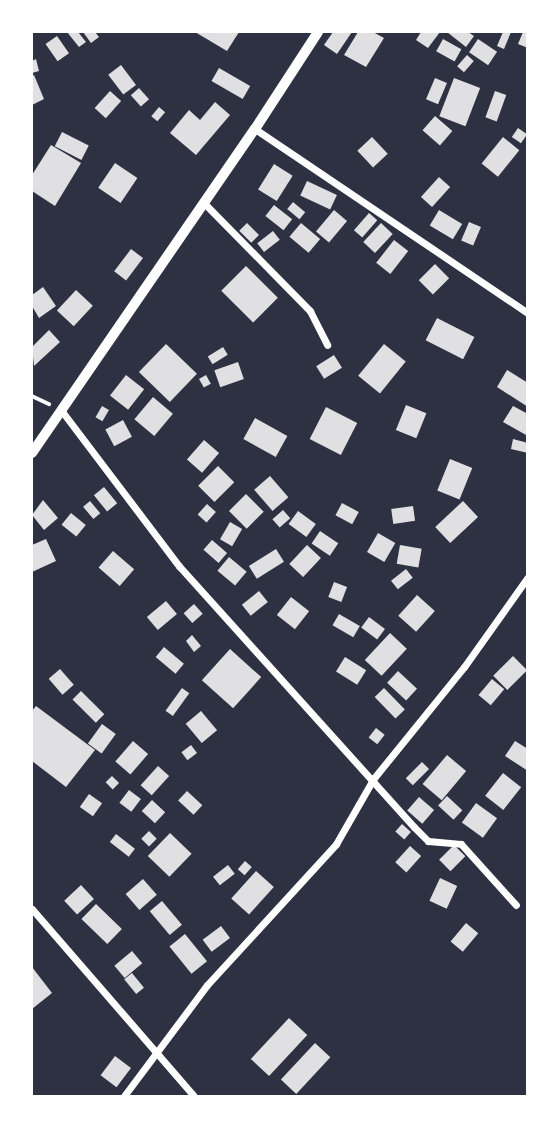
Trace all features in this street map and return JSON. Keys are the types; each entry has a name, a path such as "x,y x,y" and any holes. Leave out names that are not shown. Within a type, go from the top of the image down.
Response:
{"street":[{"path":"32,453 256,129 317,32"},
{"path":"256,129 527,313"},
{"path":"205,204 296,295 327,345"},
{"path":"61,410 179,566 428,841 461,844 516,905"},
{"path":"124,1097 207,985 336,844 373,778 464,667 527,577"},
{"path":"32,909 155,1055 194,1097"}],"path":[{"path":"32,396 61,410"}],"building":[{"path":"67,32 78,32 86,42 79,47"},
{"path":"83,32 95,32 99,37 91,43"},
{"path":"195,32 239,32 227,51"},
{"path":"333,32 352,32 337,54 324,45"},
{"path":"358,32 373,32 384,38 366,67 344,55"},
{"path":"421,32 440,32 428,48 416,40"},
{"path":"447,32 468,32 474,36 466,47"},
{"path":"503,32 511,32 504,49 497,46"},
{"path":"523,32 528,32 528,48 518,44"},
{"path":"57,36 69,53 58,61 46,44"},
{"path":"443,39 461,49 455,61 436,51"},
{"path":"478,39 497,52 488,65 469,52"},
{"path":"467,55 474,61 464,72 457,66"},
{"path":"36,59 39,71 32,73 32,61"},
{"path":"121,65 136,85 123,95 108,75"},
{"path":"219,68 250,86 243,99 212,81"},
{"path":"34,75 44,99 32,105 32,76"},
{"path":"435,78 447,83 438,104 426,99"},
{"path":"454,78 480,88 465,126 439,116"},
{"path":"139,88 149,99 141,107 131,95"},
{"path":"110,91 121,101 106,118 95,108"},
{"path":"495,91 506,95 497,121 485,117"},
{"path":"215,102 230,115 196,155 170,133 189,110 200,120"},
{"path":"159,107 165,112 157,121 151,116"},
{"path":"435,116 452,131 440,145 423,130"},
{"path":"518,128 527,134 521,143 512,137"},
{"path":"62,132 89,146 81,160 55,146"},
{"path":"372,137 388,154 373,167 357,151"},
{"path":"503,137 519,150 498,177 482,163"},
{"path":"51,145 81,163 55,206 32,191 32,175"},
{"path":"115,163 137,178 121,203 98,188"},
{"path":"274,164 293,176 277,201 258,189"},
{"path":"439,177 450,187 432,207 421,197"},
{"path":"307,181 337,195 330,209 300,196"},
{"path":"293,202 305,212 299,219 287,209"},
{"path":"274,205 292,219 284,230 265,216"},
{"path":"334,210 347,221 329,242 316,231"},
{"path":"439,210 462,224 453,239 430,225"},
{"path":"369,213 377,220 362,238 354,230"},
{"path":"469,222 481,227 473,245 461,240"},
{"path":"247,223 259,235 251,243 239,231"},
{"path":"301,223 320,239 309,253 289,237"},
{"path":"381,223 393,234 375,253 363,242"},
{"path":"273,231 280,240 264,252 257,243"},
{"path":"394,240 408,251 390,274 376,263"},
{"path":"131,249 143,258 126,280 114,271"},
{"path":"435,264 449,278 433,294 419,280"},
{"path":"246,266 278,298 253,323 221,291"},
{"path":"43,287 56,306 39,318 32,306 32,295"},
{"path":"76,290 93,306 74,326 57,310"},
{"path":"437,318 474,337 463,359 426,340"},
{"path":"49,330 60,342 34,366 32,347"},
{"path":"166,344 197,374 170,402 139,372"},
{"path":"384,344 406,362 380,393 358,376"},
{"path":"223,347 228,355 213,364 208,357"},
{"path":"334,355 342,368 324,379 316,366"},
{"path":"238,362 244,379 220,387 214,370"},
{"path":"507,370 528,383 528,407 497,387"},
{"path":"126,375 144,389 128,410 110,395"},
{"path":"206,375 211,384 204,388 199,379"},
{"path":"153,397 173,414 154,436 134,419"},
{"path":"406,405 426,413 416,438 396,430"},
{"path":"102,406 109,410 102,421 96,417"},
{"path":"513,406 528,414 526,435 503,422"},
{"path":"326,407 357,423 341,455 310,439"},
{"path":"255,418 287,436 276,457 243,439"},
{"path":"123,420 132,437 114,446 105,429"},
{"path":"513,439 528,443 528,453 511,449"},
{"path":"204,440 219,453 202,473 187,460"},
{"path":"450,459 472,468 460,500 437,491"},
{"path":"218,466 234,482 214,502 198,486"},
{"path":"270,476 288,497 273,511 254,490"},
{"path":"104,487 117,503 107,512 94,495"},
{"path":"246,494 264,512 247,529 229,511"},
{"path":"43,500 58,518 44,530 32,515"},
{"path":"90,501 100,513 93,519 83,507"},
{"path":"463,501 478,517 450,543 435,527"},
{"path":"342,503 359,512 352,524 335,515"},
{"path":"207,504 216,512 207,522 198,514"},
{"path":"413,506 415,521 393,524 391,509"},
{"path":"283,510 290,518 280,527 272,519"},
{"path":"298,511 316,524 306,537 289,524"},
{"path":"71,513 86,525 76,537 62,525"},
{"path":"230,522 242,529 232,546 220,539"},
{"path":"320,531 338,543 330,556 312,543"},
{"path":"378,533 395,543 384,562 367,552"},
{"path":"46,539 56,561 32,572 32,545"},
{"path":"212,540 227,553 219,563 203,550"},
{"path":"307,545 321,558 303,577 289,564"},
{"path":"400,545 422,549 418,568 397,564"},
{"path":"276,549 284,562 257,579 249,566"},
{"path":"113,551 134,569 120,586 99,568"},
{"path":"229,557 247,572 235,586 217,571"},
{"path":"406,569 413,578 398,589 391,581"},
{"path":"334,582 347,587 341,602 328,597"},
{"path":"259,591 268,602 251,616 242,605"},
{"path":"417,595 435,611 416,632 398,616"},
{"path":"291,597 309,611 295,629 277,615"},
{"path":"166,601 177,614 158,630 147,617"},
{"path":"194,604 203,614 192,623 184,613"},
{"path":"339,614 360,626 353,637 332,625"},
{"path":"369,617 385,629 377,639 361,627"},
{"path":"390,633 407,649 382,676 365,660"},
{"path":"192,635 201,646 194,652 186,641"},
{"path":"164,647 184,664 176,674 156,657"},
{"path":"230,649 261,677 233,708 202,680"},
{"path":"513,656 527,670 507,690 493,676"},
{"path":"345,657 366,670 357,685 336,671"},
{"path":"60,669 74,685 62,695 49,679"},
{"path":"398,671 417,689 406,700 387,683"},
{"path":"492,679 504,689 491,705 479,695"},
{"path":"182,688 189,693 173,716 166,711"},
{"path":"384,688 405,710 395,719 375,697"},
{"path":"81,691 104,714 96,723 73,699"},
{"path":"36,706 95,750 66,787 32,761 32,711"},
{"path":"201,711 217,730 202,743 186,724"},
{"path":"102,724 116,734 102,753 88,743"},
{"path":"376,728 385,735 377,744 369,737"},
{"path":"133,741 148,754 130,774 115,761"},
{"path":"515,741 528,749 528,771 505,756"},
{"path":"191,745 197,753 187,760 181,752"},
{"path":"447,755 466,771 442,800 423,784"},
{"path":"422,762 429,769 413,785 406,778"},
{"path":"158,766 169,776 152,795 141,785"},
{"path":"503,773 521,787 503,810 485,796"},
{"path":"112,776 119,783 113,789 106,782"},
{"path":"129,790 141,799 131,812 119,803"},
{"path":"187,791 202,805 193,815 178,801"},
{"path":"89,794 102,803 93,816 80,807"},
{"path":"447,796 462,810 453,820 438,806"},
{"path":"419,797 434,810 422,824 407,811"},
{"path":"152,800 165,812 155,823 142,811"},
{"path":"476,803 497,818 483,838 462,822"},
{"path":"402,824 411,832 404,839 395,831"},
{"path":"149,831 157,839 149,847 141,839"},
{"path":"170,833 192,854 169,877 148,856"},
{"path":"116,834 135,849 129,857 110,842"},
{"path":"454,845 465,856 450,871 439,860"},
{"path":"410,846 421,856 406,872 395,862"},
{"path":"245,861 252,867 245,875 238,869"},
{"path":"228,865 235,874 220,885 213,877"},
{"path":"256,871 274,887 249,915 231,898"},
{"path":"440,878 457,886 447,909 429,901"},
{"path":"143,879 157,895 139,910 126,894"},
{"path":"81,885 94,899 77,915 64,901"},
{"path":"162,901 182,925 170,935 150,911"},
{"path":"96,904 122,929 107,944 81,919"},
{"path":"466,923 478,933 463,952 451,941"},
{"path":"221,926 230,938 212,952 203,940"},
{"path":"185,934 207,961 191,974 169,947"},
{"path":"132,951 142,963 125,978 114,966"},
{"path":"32,967 52,993 32,1009"},
{"path":"132,973 144,988 136,994 124,979"},
{"path":"289,1018 307,1035 269,1076 251,1059"},
{"path":"315,1043 330,1057 296,1094 281,1080"},
{"path":"115,1056 131,1068 117,1087 101,1075"}]}
